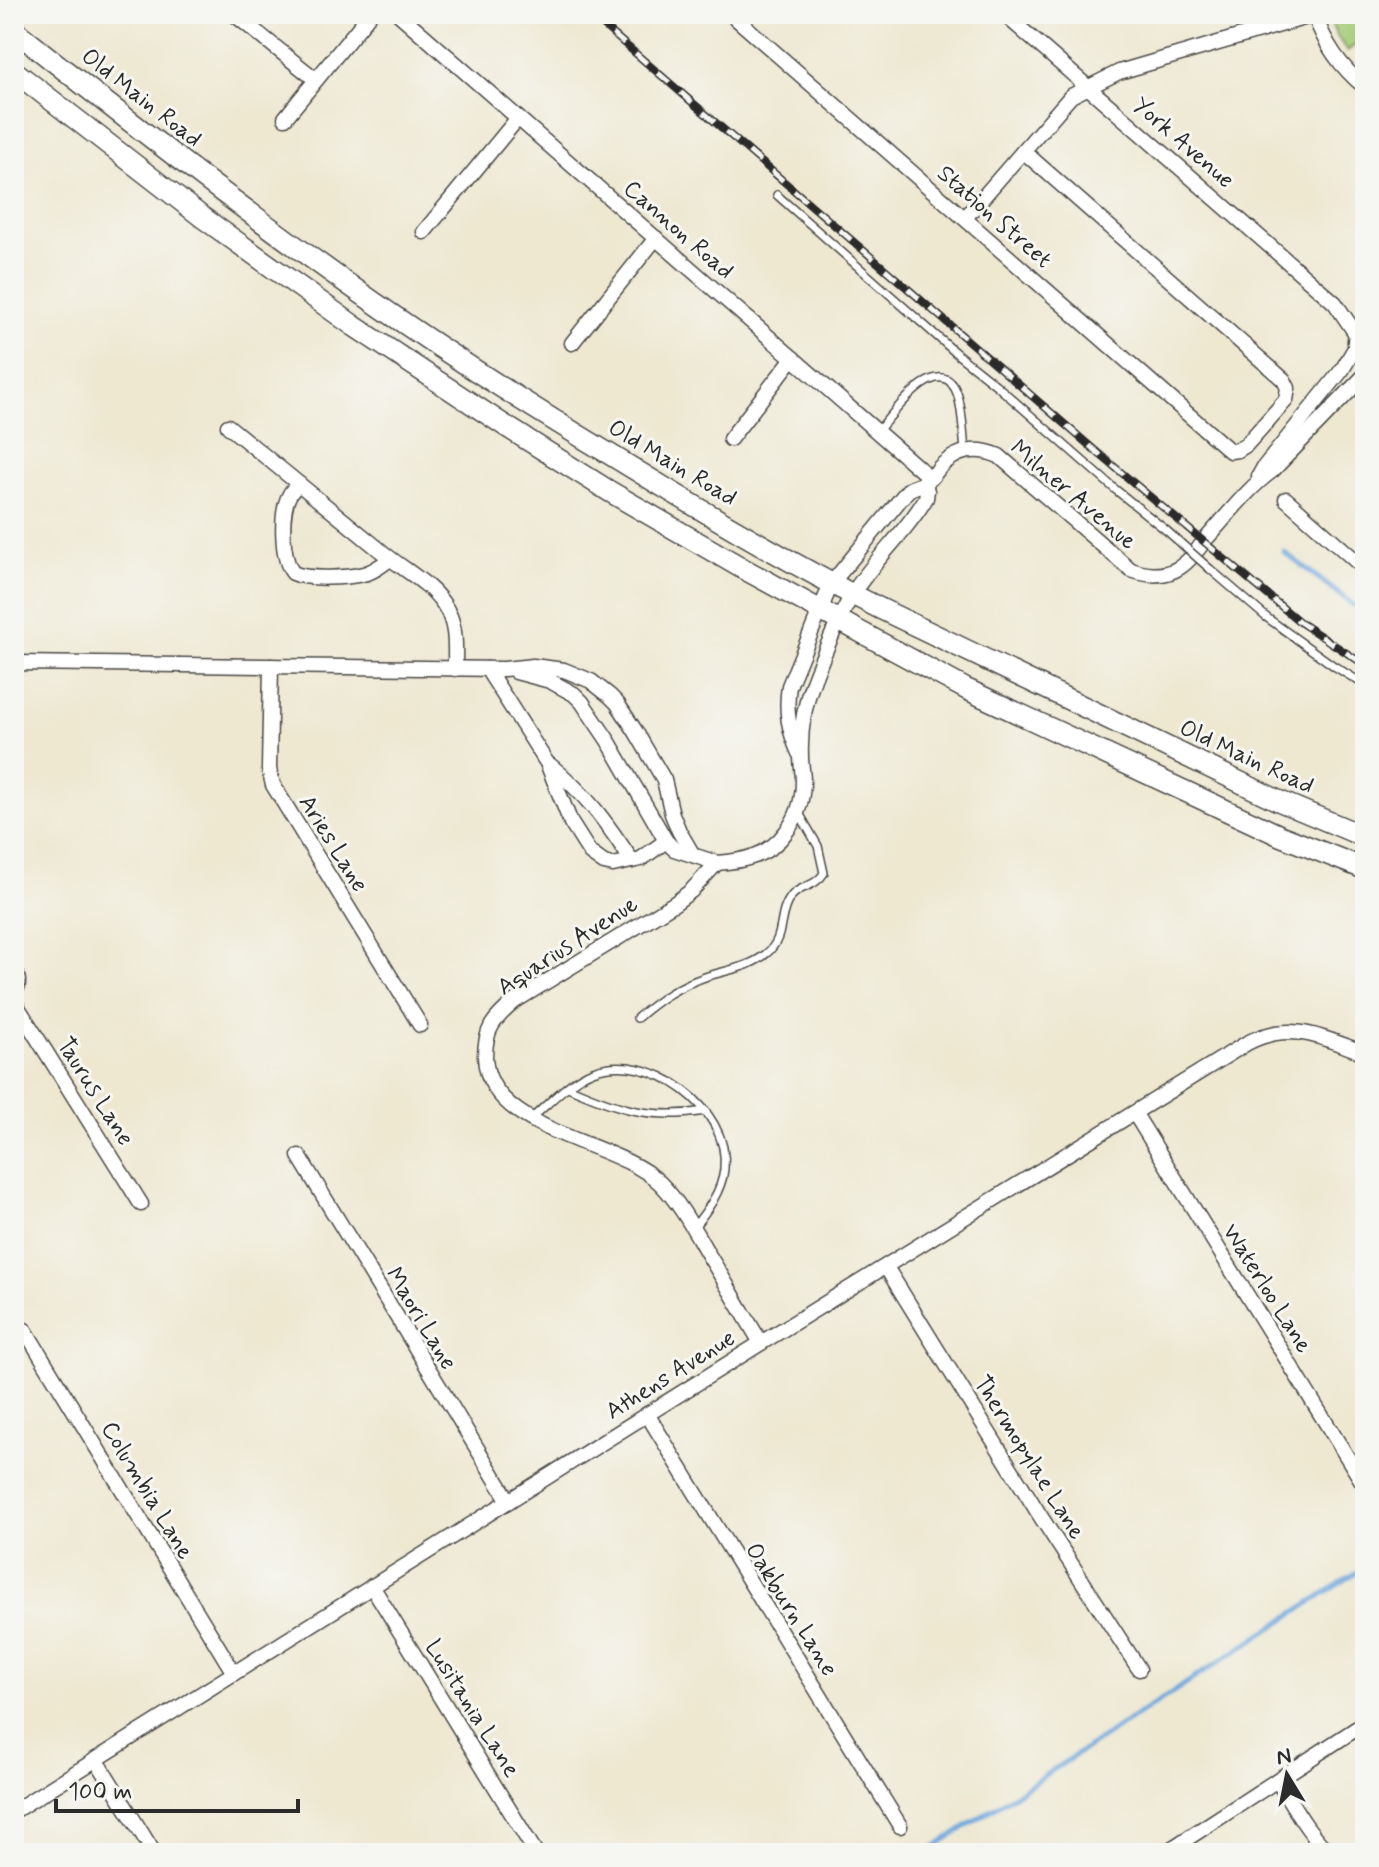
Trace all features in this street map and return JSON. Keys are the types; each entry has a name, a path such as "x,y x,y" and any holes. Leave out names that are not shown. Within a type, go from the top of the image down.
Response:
{"main road":[{"name":"Old Main Road","path":"14,30 221,191 372,301 537,410 696,508 852,595 1277,800 1365,837"},
{"path":"14,71 202,217 354,326 609,491 742,568 966,689 1281,836 1365,869"}],"street":[{"path":"234,14 315,79"},
{"path":"285,118 370,14"},
{"name":"Cannon Road","path":"399,14 877,432 927,481"},
{"name":"Station Street","path":"731,14 1230,451 1246,445 1286,400 1288,388 1284,380 1023,151"},
{"name":"York Avenue","path":"1004,14 1335,303 1360,331 1358,354 1365,361"},
{"path":"965,218 1071,96 1119,72 1314,14 1333,55 1365,87"},
{"path":"424,232 518,118"},
{"path":"572,343 656,238"},
{"name":"Milner Avenue","path":"1256,483 1264,467 1342,370 1360,331"},
{"path":"730,439 793,358"},
{"name":"Milner Avenue","path":"965,451 984,451 999,456 1131,570 1151,575 1169,572 1185,564 1256,483 1273,470 1365,375"},
{"path":"228,426 390,559 434,591 448,611 454,634 455,669"},
{"path":"504,669 550,681 582,702 609,742 666,841 674,849 717,863 740,862 756,857 773,847 787,832 798,811 804,778 789,726 787,698 789,686 831,584 908,490 927,481 951,457 965,451"},
{"path":"800,757 808,695 840,621 852,595 923,504 927,481"},
{"path":"299,484 290,494 284,514 285,561 293,573 305,577 363,574 390,559"},
{"path":"1286,499 1365,569"},
{"path":"14,663 455,669 533,666 564,670 591,681 617,703 664,780 672,814 693,855"},
{"name":"Aries Lane","path":"271,666 269,769 273,785 420,1025"},
{"name":"Aquarius Avenue","path":"487,669 547,763 571,823 590,853 613,865 641,859 666,841"},
{"name":"Aquarius Avenue","path":"547,763 571,782 598,811 632,861"},
{"name":"Aquarius Avenue","path":"717,863 675,903 515,1001 496,1017 489,1029 486,1064 497,1093 531,1119 631,1163 663,1186 693,1228 761,1343"},
{"path":"14,970 18,979 14,993"},
{"name":"Taurus Lane","path":"14,1001 141,1204"},
{"name":"Athens Avenue","path":"14,1811 1247,1043 1272,1032 1300,1032 1365,1053"},
{"name":"Waterloo Lane","path":"1135,1114 1365,1486"},
{"name":"Maori Lane","path":"299,1156 509,1501"},
{"name":"Thermopylae Lane","path":"886,1267 1139,1669"},
{"name":"Columbia Lane","path":"25,1330 234,1673"},
{"name":"Oakburn Lane","path":"647,1414 900,1826"},
{"name":"Lusitania Lane","path":"372,1586 536,1853"},
{"path":"1165,1853 1365,1723"},
{"path":"96,1759 154,1853"},
{"path":"1277,1780 1314,1836 1331,1853"}],"lane":[{"path":"777,195 957,354 1266,617 1365,685"},
{"path":"877,432 920,385 935,377 943,378 957,393 965,451"},
{"path":"637,1018 676,989 749,964 767,953 779,940 783,910 790,898 819,881 824,873 818,846 798,811"},
{"path":"531,1119 568,1087 592,1071 606,1068 631,1067 656,1074 693,1095 716,1129 725,1157 718,1190 693,1228"},
{"path":"568,1087 641,1113 680,1115 706,1111"}],"green space":[{"path":"1327,14 1365,14 1365,38 1347,51"}],"waterway":[{"path":"1284,552 1365,614"},
{"path":"925,1853 1365,1567"}],"railway":[{"path":"590,14 1098,453 1301,623 1365,665"}]}
